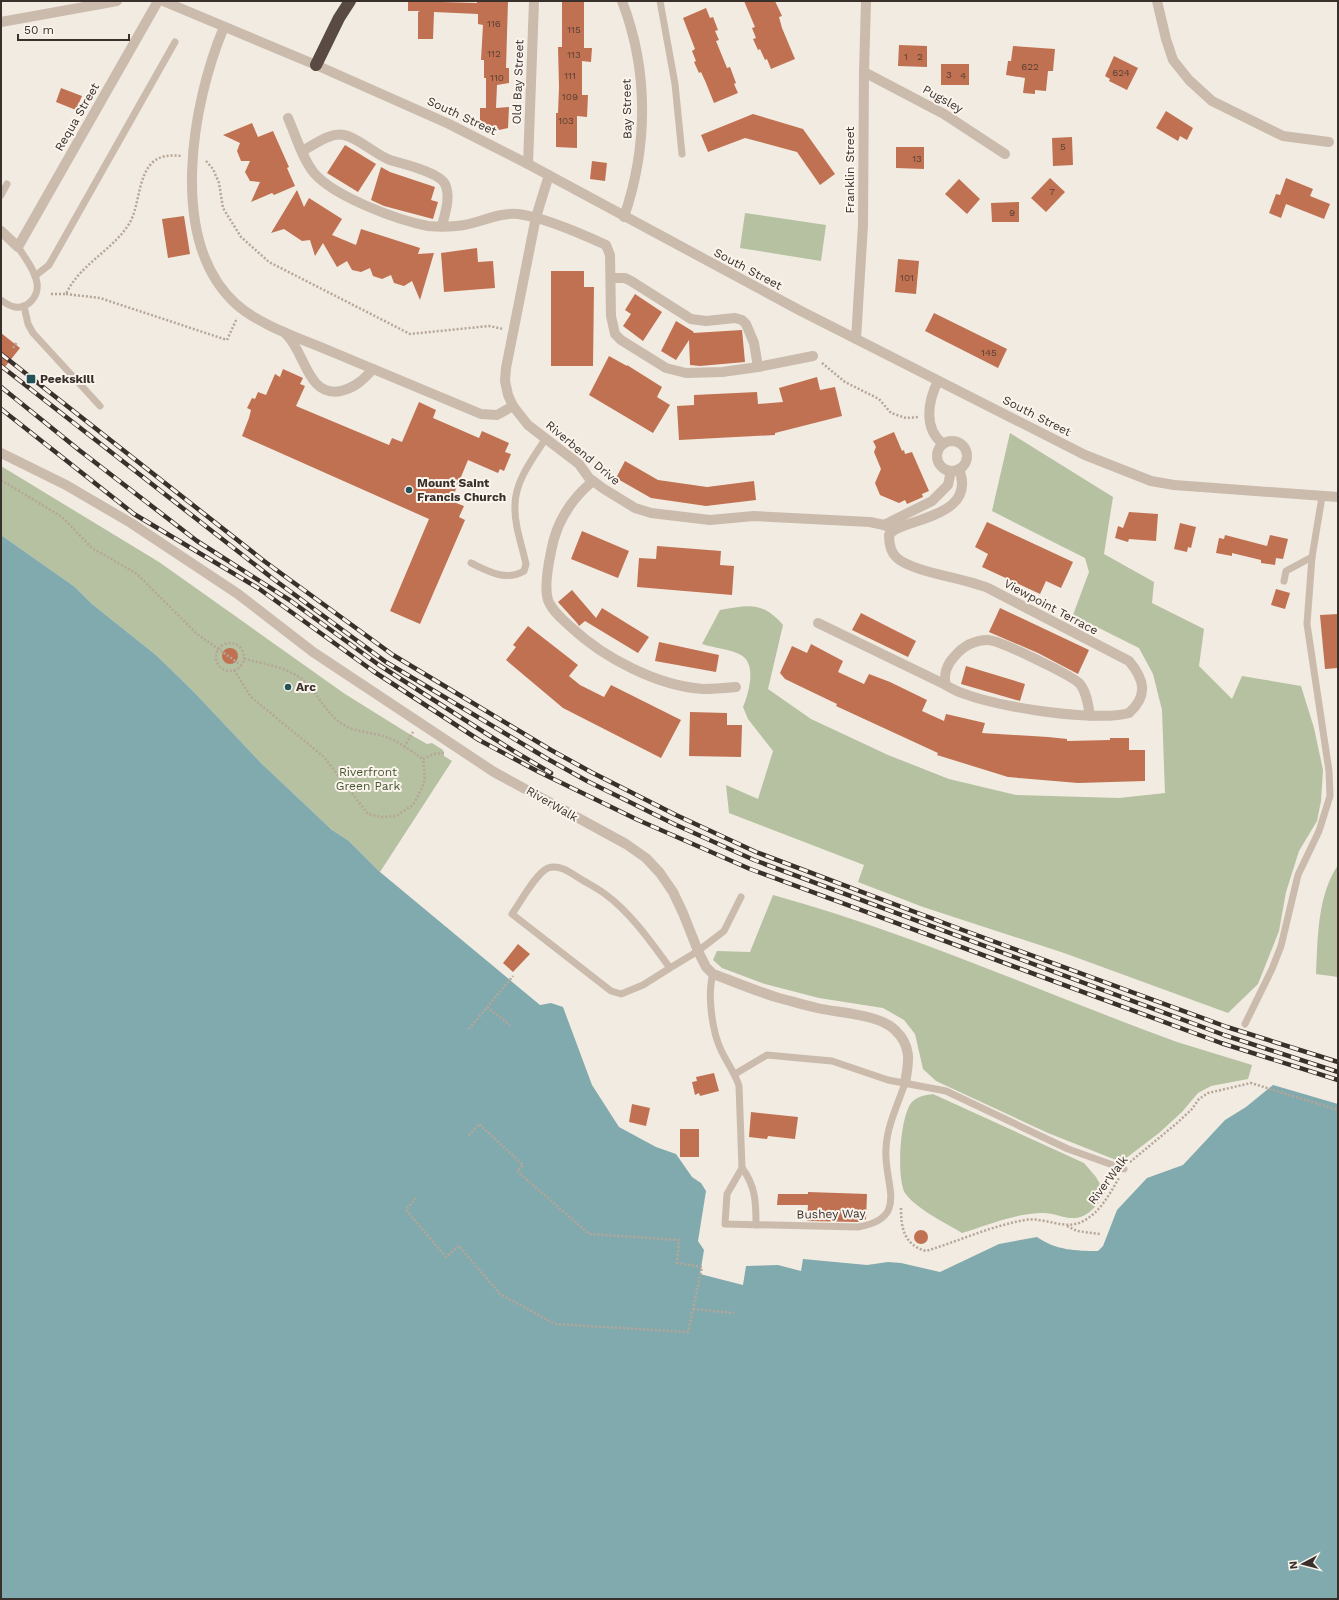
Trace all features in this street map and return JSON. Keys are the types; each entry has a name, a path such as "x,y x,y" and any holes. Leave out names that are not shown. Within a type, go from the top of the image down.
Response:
{"highway":[{"path":"316,65 339,18 350,1"}],"street":[{"path":"1,22 117,1"},
{"name":"Requa Street","path":"18,247 158,1"},
{"name":"South Street","path":"163,1 316,65 449,124 549,175 624,217 856,339 1085,455 1151,481 1174,485 1338,497"},
{"name":"Old Bay Street","path":"528,164 534,1"},
{"name":"Bay Street","path":"622,1 637,47 641,90 642,124 636,178 624,217"},
{"name":"Franklin Street","path":"856,339 863,225 866,1"},
{"path":"1157,1 1166,39 1173,60 1189,80 1212,101 1283,136 1329,142"},
{"path":"224,27 210,67 197,125 192,157 193,197 198,238 218,284 237,305 283,332 481,414 497,415 513,406"},
{"name":"Pugsley","path":"864,72 944,114 1005,154"},
{"path":"288,118 302,151 315,173 350,198 379,210 417,223 442,226 467,225 511,214 536,217 606,245 610,255 612,321 615,334 621,340 666,368 686,373 722,372 758,367 813,356"},
{"path":"302,151 333,136 345,135 380,156 434,176 444,182 447,190 447,201 442,226"},
{"name":"Riverbend Drive","path":"549,175 536,217 513,331 505,381 508,395 513,406 528,425 579,464 604,490 634,508 651,513 710,520 754,516 870,522 884,525 894,530"},
{"path":"1,230 18,247"},
{"path":"611,278 625,278 631,281 691,319 706,320 734,318 742,320 746,324 754,342 758,367"},
{"path":"283,332 293,341 315,383 323,389 336,392 360,384 373,369"},
{"path":"938,381 931,398 929,416 933,432 938,440 944,444"},
{"path":"884,525 932,501 948,485 955,470 964,464 967,457 963,447 954,441 944,444 939,448 938,460 945,469 955,470 962,478 961,490 949,507 932,517 894,530"},
{"path":"1,453 66,485 131,523 238,594 313,652 494,772 626,844 646,858 660,873 673,892 683,912 698,952 706,967 713,974 777,997 817,1008 864,1016 888,1024 903,1039 909,1052 905,1083"},
{"path":"593,480 576,495 567,506 555,536 548,575 548,600 550,604 566,623 602,652 631,667 684,686 703,689 736,688"},
{"name":"Viewpoint Terrace","path":"818,623 958,692 1036,711 1090,716 1123,714 1135,707 1140,700 1142,684 1140,676 1129,661 988,588 965,580 913,567 905,563 896,557 890,547 889,535 894,530"},
{"path":"946,685 945,678 947,666 954,656 966,645 989,640 1041,662 1076,681 1086,694 1090,716"}],"lane":[{"path":"660,1 675,84 682,154"},
{"path":"35,276 49,265 175,42"},
{"path":"1,195 7,184"},
{"path":"1,300 14,307 24,306 31,301 36,292 37,284 35,276 18,247"},
{"path":"24,306 28,324 33,333 100,406"},
{"path":"471,563 492,573 504,576 524,571 526,564 516,521 516,496 528,466 546,438"},
{"path":"1245,1024 1272,969 1281,946 1298,875 1319,831 1330,796 1329,771 1307,624 1312,557 1322,497"},
{"path":"1284,581 1286,571 1312,557"},
{"path":"670,968 645,935 621,908 605,894 565,869 554,867 547,868 540,874 512,914 611,991 621,994 643,985 698,952 724,930 741,897"},
{"path":"713,974 710,984 710,995 716,1037 721,1051 735,1074 739,1086 741,1109 740,1148 742,1168 748,1175 756,1196 756,1225"},
{"path":"735,1074 767,1055 832,1061 888,1080 946,1091 1068,1149 1124,1169"},
{"name":"Bushey Way","path":"742,1168 727,1194 725,1224 858,1227 878,1222 887,1215 892,1204 886,1148 889,1128 905,1083"}],"path":[{"path":"66,294 80,272 122,234 128,226 135,212 148,167 157,159 168,155 202,158 213,169 219,183 223,208 241,236 270,262 410,334 489,326 513,331"},
{"path":"51,294 66,294 100,298 227,340 242,308"},
{"path":"13,348 17,342"},
{"path":"813,356 845,382 879,399 891,413 906,418 929,416"},
{"path":"1,480 62,517 92,548 137,574 185,623 241,665"},
{"path":"227,643 233,643 242,649 244,659 241,665 234,670 223,669 218,665 216,660 218,648 227,643"},
{"path":"244,659 276,666 294,674 305,682 329,712 343,724 357,730 385,736 424,759"},
{"path":"234,670 251,697 267,712 324,757 363,810 368,814 382,817 396,816 402,814 413,805 422,788 424,779 424,759"},
{"path":"404,747 419,722"},
{"path":"424,759 434,754 443,753 450,756"},
{"path":"469,1029 513,976"},
{"path":"487,1007 510,1025"},
{"name":"RiverWalk","path":"900,1202 901,1224 907,1240 918,1248 926,1251 1009,1224 1027,1220 1038,1219 1066,1225 1078,1223 1093,1215 1108,1197 1124,1169 1187,1114 1199,1099 1208,1093 1251,1084 1338,1110"},
{"path":"416,1198 406,1210 446,1257 458,1246 500,1294 555,1324 688,1332 702,1267 677,1263 679,1240 589,1234 517,1171 523,1164 479,1124 468,1136"},
{"path":"1066,1225 1077,1230 1100,1234"},
{"path":"693,1309 734,1313"}],"green space":[{"path":"745,213 826,225 821,261 740,248"},
{"path":"1010,433 1113,497 1104,554 1154,582 1152,603 1204,629 1199,666 1232,699 1242,676 1301,686 1314,728 1323,770 1321,801 1317,821 1299,851 1286,892 1279,931 1258,984 1228,1013 1064,953 923,907 858,882 864,865 729,813 726,785 758,799 773,751 748,719 743,707 750,679 749,665 746,659 732,651 702,644 720,610 747,606 761,608 775,617 783,625 768,689 811,719 888,755 949,779 1016,795 1119,798 1165,793 1162,710 1153,674 1139,648 1073,615 1089,572 1085,558 992,511"},
{"name":"Riverfront Green Park","path":"1,466 159,562 345,694 427,744 432,743 443,750 444,756 452,761 380,872 349,841 332,830 261,763 193,691 156,655 92,604 75,587 1,535"},
{"path":"1338,865 1338,977 1316,974 1318,932 1322,904 1331,877"},
{"path":"773,895 876,927 1177,1042 1252,1065 1248,1079 1211,1086 1198,1093 1182,1112 1159,1133 1121,1162 1048,1133 936,1081 923,1069 915,1034 904,1020 883,1008 819,998 765,984 722,968 713,960 717,951 750,952"},
{"path":"933,1094 1084,1163 1096,1177 1105,1193 1091,1211 1080,1217 1069,1218 1048,1213 1023,1215 962,1233 916,1205 905,1193 902,1185 900,1160 902,1131 905,1118 909,1107 915,1099"}],"water":[{"path":"1,535 75,587 92,604 156,655 193,691 261,763 332,830 349,841 380,872 540,1005 551,1003 563,1007 592,1085 619,1127 656,1147 676,1154 692,1177 701,1183 706,1191 698,1241 704,1250 700,1274 743,1285 746,1266 778,1265 801,1271 803,1259 867,1265 888,1262 901,1263 940,1272 999,1244 1037,1237 1051,1245 1066,1249 1098,1251 1103,1246 1117,1210 1147,1178 1183,1165 1225,1120 1246,1107 1273,1085 1338,1104 1338,1599 1,1599"}],"building":[{"path":"408,1 477,3 477,1 508,1 506,68 509,68 509,83 497,85 496,108 509,107 508,128 499,130 480,122 480,108 486,108 486,78 484,78 484,60 481,60 483,25 478,24 478,14 434,12 433,39 418,39 418,12 420,11 408,11"},
{"path":"562,1 584,1 584,48 592,48 591,62 582,61 582,95 588,95 587,117 577,116 577,148 556,147 556,113 558,113 559,87 558,47 562,47"},
{"path":"744,1 775,1 782,16 779,17 782,28 795,59 771,69 767,59 765,60 760,49 758,50 753,39 756,38 752,28 755,27"},
{"path":"706,8 710,18 713,17 718,30 715,31 719,40 716,41 727,68 730,67 738,93 714,103 701,72 699,73 694,62 696,61 692,51 695,49 683,18"},
{"path":"899,45 927,46 927,67 898,66"},
{"path":"1013,46 1055,49 1053,71 1048,71 1046,91 1035,90 1035,94 1023,93 1025,78 1006,75 1008,61 1011,61"},
{"path":"1114,56 1138,68 1127,90 1109,81 1110,79 1105,76"},
{"path":"941,64 969,64 969,85 941,85"},
{"path":"61,88 82,96 76,110 56,102"},
{"path":"1166,111 1193,128 1187,140 1180,136 1178,141 1156,128"},
{"path":"753,114 803,129 835,174 820,185 797,152 745,138 708,152 701,135"},
{"path":"252,123 258,137 273,131 289,167 287,168 295,186 274,195 272,193 251,202 260,182 250,181 245,172 250,161 241,161 237,151 240,143 223,135"},
{"path":"1072,137 1073,165 1053,166 1052,138"},
{"path":"345,145 376,164 358,192 327,173"},
{"path":"896,147 924,147 924,169 896,168"},
{"path":"592,161 607,163 605,181 590,179"},
{"path":"381,167 390,172 435,187 431,200 438,202 433,219 384,206 371,200"},
{"path":"1050,178 1065,192 1046,212 1031,198"},
{"path":"1286,178 1313,189 1310,196 1330,204 1324,219 1286,204 1281,218 1269,213 1276,194 1280,195"},
{"path":"959,179 980,199 967,214 945,194"},
{"path":"297,190 304,207 309,198 342,219 332,235 356,245 361,229 420,248 418,254 434,253 420,300 412,281 404,286 394,283 391,275 382,279 373,276 370,268 361,272 352,270 347,261 337,267 323,243 315,256 310,240 302,241 284,229 271,233"},
{"path":"1019,202 1019,222 992,222 991,203"},
{"path":"184,216 190,254 168,258 162,219"},
{"path":"477,248 478,262 493,261 495,288 444,292 441,253"},
{"path":"898,259 919,261 916,294 895,292"},
{"path":"551,271 584,271 584,287 594,287 593,366 551,366"},
{"path":"635,294 662,312 643,341 623,326 631,314 625,310"},
{"path":"934,313 1007,349 998,368 925,331"},
{"path":"676,321 694,332 693,333 742,330 745,362 700,366 690,365 689,340 676,360 661,351"},
{"path":"1,333 20,348 1,372"},
{"path":"609,356 627,365 662,387 657,397 670,405 653,433 589,395"},
{"name":"Mount Saint Francis Church","path":"283,369 303,378 300,384 305,386 296,406 389,445 392,438 402,442 419,402 436,410 433,418 479,438 482,431 509,443 505,452 511,454 504,471 500,469 498,473 468,460 451,501 464,506 459,517 465,520 420,624 390,611 429,519 242,436 251,410 247,408 252,398 255,399 258,392 266,395 275,374 280,377"},
{"path":"817,377 820,390 835,387 842,416 775,433 775,435 679,440 677,406 694,405 694,395 757,392 758,404 783,402 779,388"},
{"path":"894,432 902,451 904,450 905,454 912,452 929,491 922,494 923,497 907,504 905,500 899,503 880,495 875,483 881,469 874,452 876,447 873,441"},
{"path":"625,461 658,480 707,487 754,481 756,500 706,506 651,498 616,478"},
{"path":"1129,512 1158,514 1156,541 1129,539 1128,542 1115,538 1118,526 1123,528"},
{"path":"987,522 1073,562 1061,588 1046,581 1040,594 982,567 988,554 975,547"},
{"path":"1180,523 1196,527 1191,548 1188,547 1187,552 1174,549"},
{"path":"582,531 629,551 618,578 571,559"},
{"path":"1225,535 1267,546 1270,535 1288,539 1283,559 1276,558 1275,565 1261,563 1261,560 1232,553 1232,556 1216,553 1219,538 1224,539"},
{"path":"657,546 721,551 720,565 734,566 732,595 637,587 639,558 656,559"},
{"path":"1276,589 1290,593 1285,609 1271,605"},
{"path":"572,590 596,618 602,608 649,637 638,653 585,621 579,626 558,602"},
{"path":"1000,608 1089,650 1078,674 1038,653 989,632"},
{"path":"861,613 916,641 908,657 852,630"},
{"path":"1338,614 1338,668 1325,669 1320,615"},
{"path":"528,626 578,665 569,676 580,685 604,697 611,685 681,720 661,758 563,708 506,660 516,647 513,645"},
{"path":"659,642 719,655 716,672 655,661"},
{"path":"811,644 843,661 838,672 864,684 869,674 890,682 927,700 922,711 944,721 946,714 985,723 982,733 1048,737 1067,739 1067,741 1129,738 1129,750 1145,750 1145,781 1078,783 1008,777 937,755 938,753 836,706 837,704 785,679 780,673 792,646 807,653"},
{"path":"230,648 236,650 238,656 236,662 230,664 224,662 222,656 224,650"},
{"path":"966,666 1025,684 1020,701 961,684"},
{"path":"690,712 727,713 727,725 742,725 741,757 689,756"},
{"path":"518,944 530,954 513,972 503,963"},
{"path":"714,1073 719,1091 700,1096 699,1093 695,1095 692,1082 697,1081 696,1077"},
{"path":"632,1104 650,1108 646,1126 629,1122"},
{"path":"751,1112 798,1117 795,1139 768,1136 767,1139 749,1137"},
{"path":"680,1129 699,1129 699,1157 680,1157"},
{"path":"808,1192 867,1194 866,1219 858,1222 807,1221 808,1205 777,1205 778,1194 808,1194"},
{"path":"921,1230 926,1232 928,1237 926,1242 921,1244 916,1242 914,1237 916,1232"}],"railway":[{"path":"1,354 264,561 393,655 551,750 591,772 676,815 756,852 1227,1027 1338,1062"},
{"path":"1,366 272,578 386,662 587,781 674,824 754,860 1224,1035 1338,1072"},
{"path":"1,387 79,450 197,541 291,601 379,665 512,750 551,773"},
{"path":"1,409 134,514 258,588 373,671 479,740 539,772 638,820 750,869 1221,1043 1338,1080"}],"place":[{"name":"Peekskill","path":"31,379"},
{"name":"Mount Saint Francis Church","path":"409,490"},
{"name":"Arc","path":"288,687"}]}
